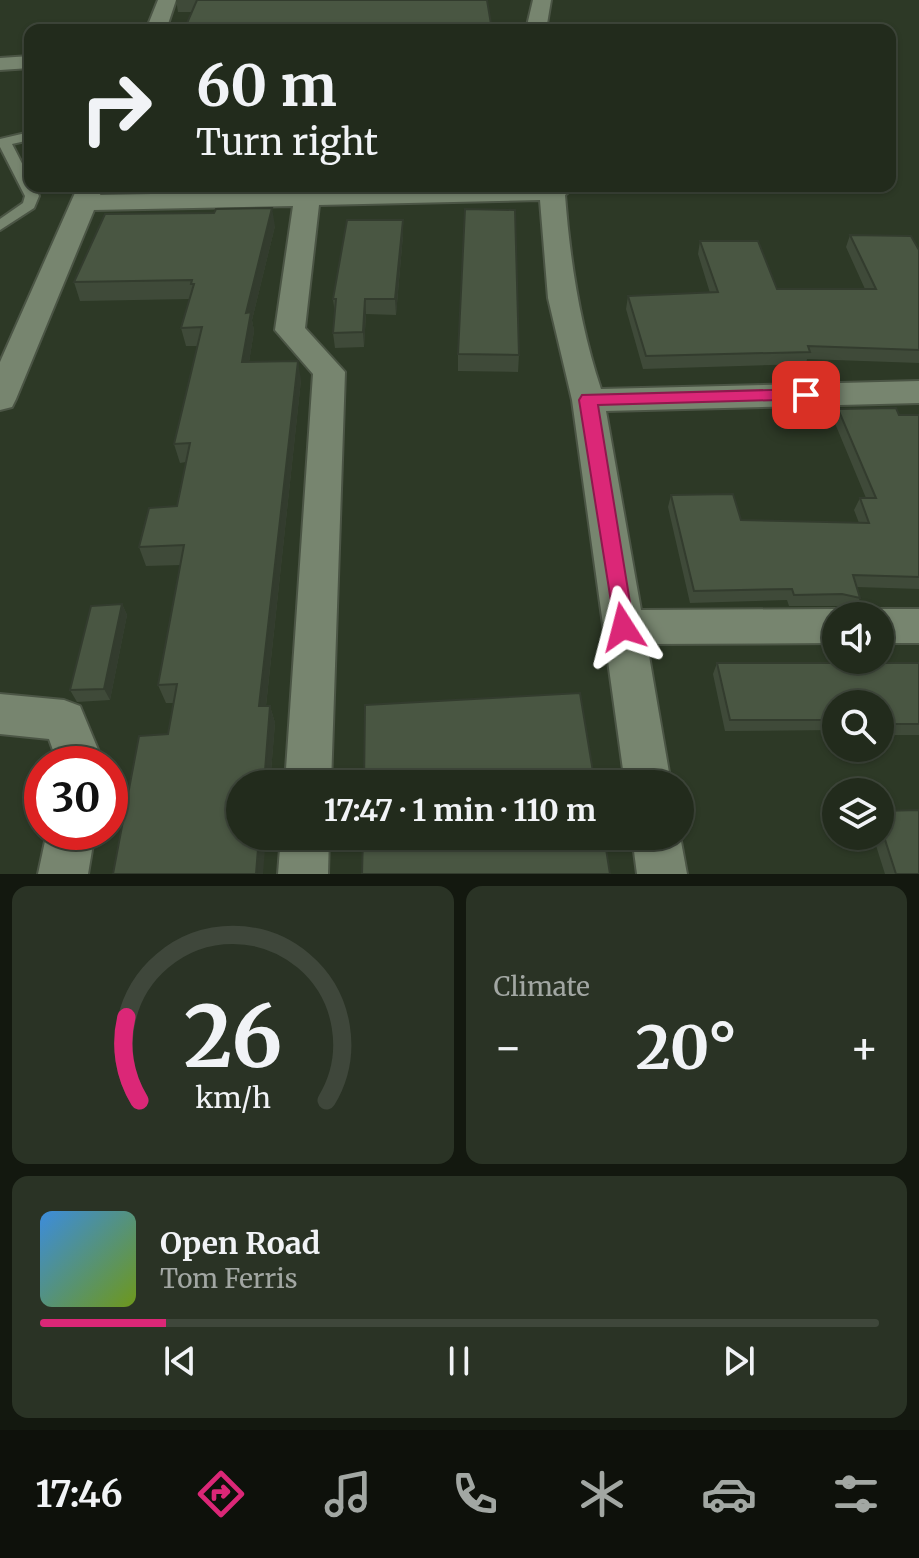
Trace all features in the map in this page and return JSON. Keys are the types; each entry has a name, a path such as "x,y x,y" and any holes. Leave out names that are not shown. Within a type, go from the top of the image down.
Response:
{"street":[{"path":"158,24 167,0"},
{"path":"537,24 542,0"},
{"path":"0,64 24,62"},
{"path":"0,399 9,356 87,195 200,194 307,199 430,192"},
{"path":"558,192 555,254 572,352 588,400 646,770"},
{"path":"307,199 290,330 329,372 309,770"},
{"path":"588,400 919,392"},
{"path":"623,627 822,626"},
{"path":"894,626 919,626"},
{"path":"0,714 64,720 74,746"},
{"path":"63,874 68,850"},
{"path":"303,874 304,850"},
{"path":"658,850 662,874"}],"lane":[{"path":"24,138 2,143 24,182"},
{"path":"0,226 29,205 32,196 30,192"}],"building":[{"path":"197,0 487,0 491,24 187,24"},
{"path":"272,208 246,313 251,312 242,362 298,361 259,706 270,706 265,770 226,770 226,850 258,850 256,874 113,874 118,850 128,850 128,794 139,736 168,734 177,684 158,685 184,545 139,547 149,508 177,506 190,443 174,444 202,327 181,328 194,284 191,284 192,280 74,282 105,214 214,213 216,209"},
{"path":"465,209 515,210 519,355 458,354"},
{"path":"347,220 403,220 395,299 365,299 363,332 333,333 336,299 333,299"},
{"path":"850,235 911,236 919,250 919,350 808,346 810,352 646,356 628,296 718,292 700,241 758,241 777,289 876,289"},
{"path":"896,408 899,415 919,415 919,577 853,575 860,598 842,594 794,595 792,589 694,591 671,495 733,494 741,520 869,523 860,498 876,498 838,409"},
{"path":"122,604 104,689 70,690 91,606"},
{"path":"717,663 822,663 822,674 894,674 894,663 919,663 919,724 894,724 894,690 822,690 822,720 730,720"},
{"path":"580,693 593,770 364,770 365,705"},
{"path":"919,810 919,874 896,874 888,850 894,850 894,811"},
{"path":"363,850 606,850 610,874 362,874"}],"route":[{"path":"623,627 588,400 806,395"}]}
